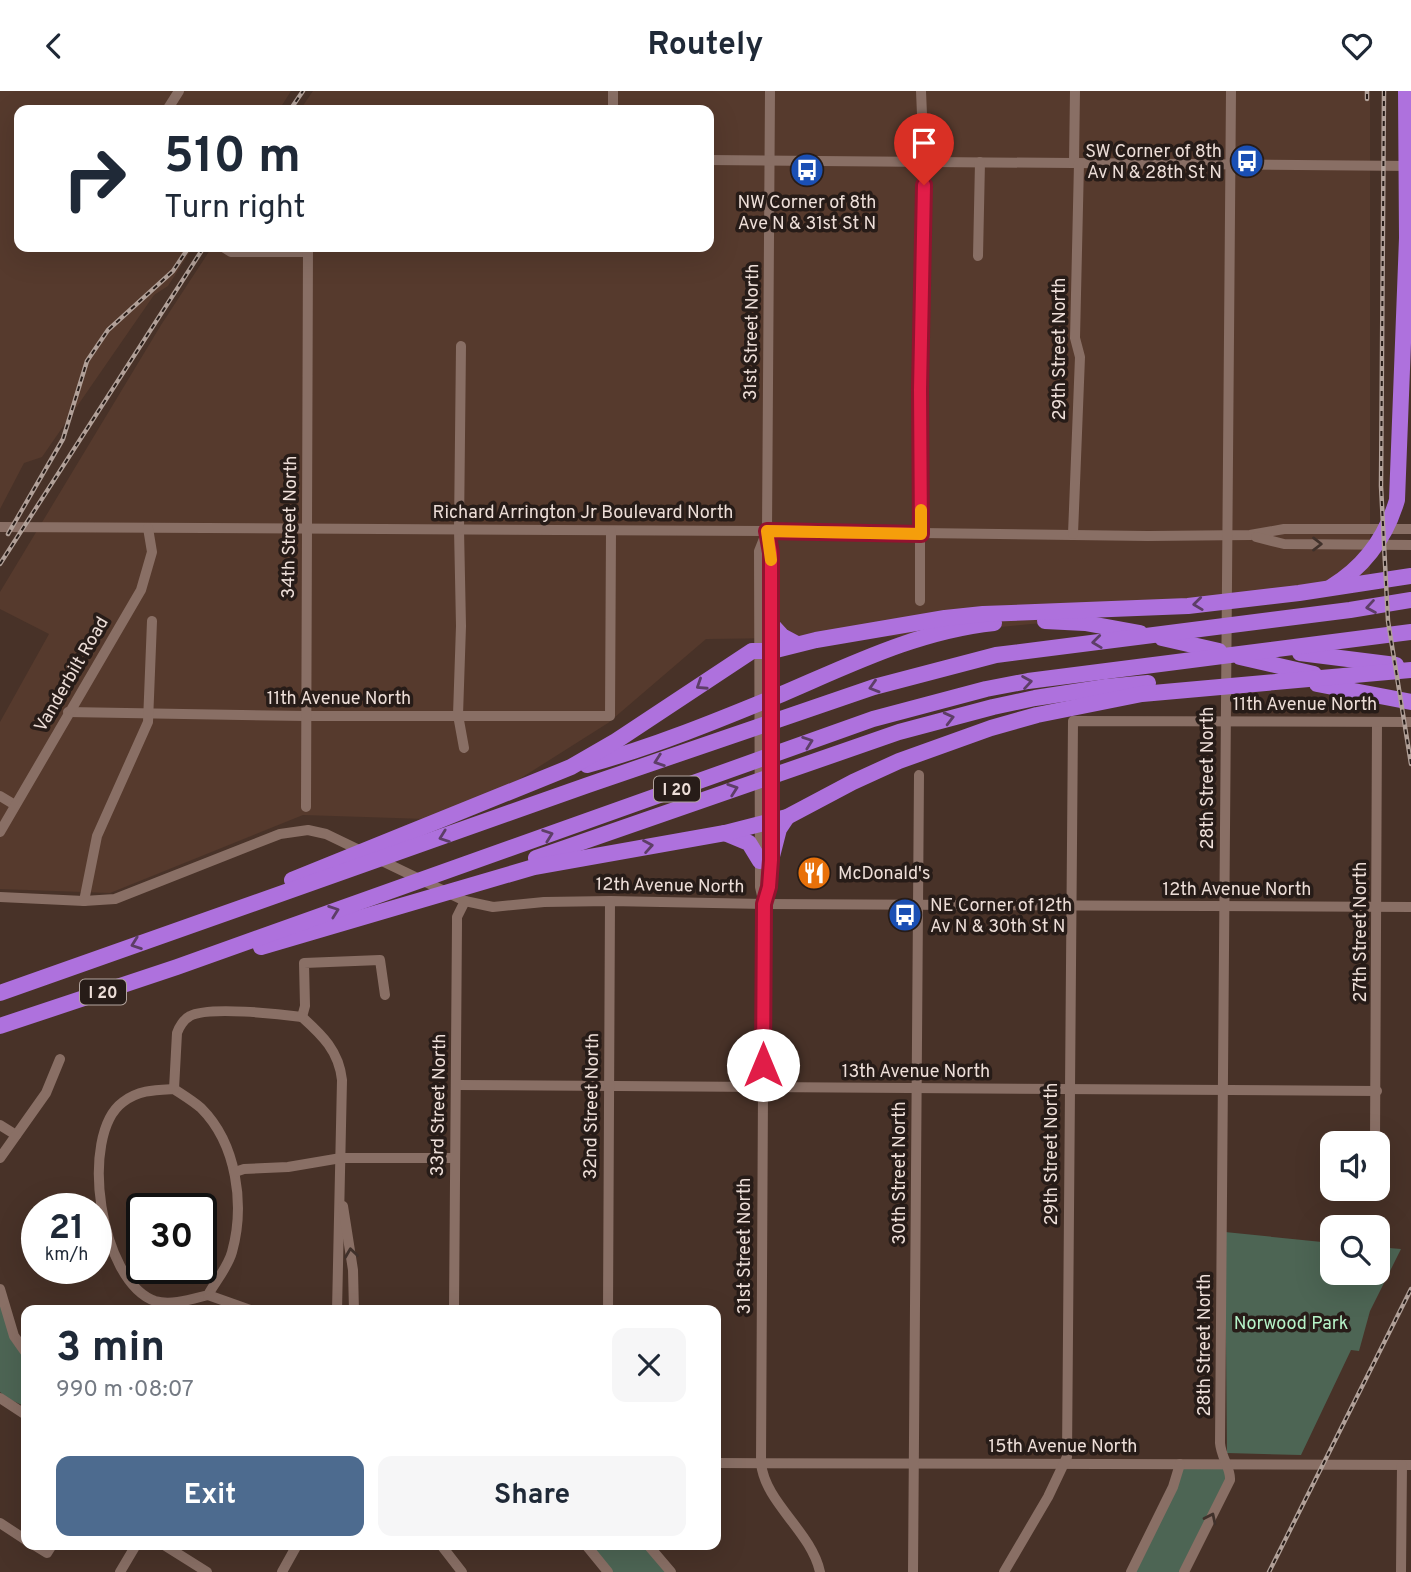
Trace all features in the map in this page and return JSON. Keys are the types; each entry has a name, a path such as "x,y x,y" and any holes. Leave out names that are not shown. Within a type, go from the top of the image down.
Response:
{"highway":[{"path":"1256,622 1319,594 1343,580 1362,563 1378,543 1391,521 1397,500 1406,238 1406,91"},
{"path":"1406,238 1411,293"},
{"path":"173,931 590,757 752,651 765,651 916,622 983,614 1188,606 1411,576"},
{"name":"I 20","path":"0,993 874,687 996,655 1330,613 1411,600"},
{"path":"551,775 618,757 748,708 890,647 942,632 1002,622 1085,623 1119,628 1291,669 1411,692"},
{"path":"771,624 782,636 797,644"},
{"path":"1346,649 1411,632"},
{"name":"I 20","path":"0,1026 177,967 873,719 996,687 1258,650 1281,648 1305,654 1346,649"},
{"path":"1346,649 1411,668"},
{"path":"177,967 229,957 534,867 725,833 788,817 899,761 991,728 1091,702 1186,689 1411,668"},
{"path":"369,917 899,732 1035,698 1106,687 1229,675 1315,684 1411,702"},
{"path":"725,833 749,843 765,861 779,829 788,817"}],"street":[{"name":"31st Street North","path":"765,651 771,624 771,553 767,531 770,91"},
{"path":"920,601 924,162 921,91"},
{"name":"29th Street North","path":"1073,534 1080,357 1074,338 1077,163 1075,91"},
{"name":"28th Street North","path":"1184,1572 1230,1480 1230,1473 1221,1456 1220,1443 1231,91"},
{"path":"714,160 1411,166"},
{"path":"978,256 980,162"},
{"name":"34th Street North","path":"306,807 308,252"},
{"path":"461,346 461,626 458,715 464,748"},
{"name":"Richard Arrington Jr Boulevard North","path":"0,527 1227,535 1250,535 1284,529 1411,529"},
{"name":"Vanderbilt Road","path":"0,832 141,590 152,552 148,528"},
{"name":"11th Avenue North","path":"68,712 306,716 610,716 611,531"},
{"name":"31st Street North","path":"767,531 760,551 765,651 765,861 769,887 764,904 761,1463 762,1474 770,1489 813,1549 820,1572"},
{"name":"Richard Arrington Jr Boulevard North","path":"1250,535 1284,544 1411,545"},
{"path":"84,901 97,836 148,722 152,621"},
{"name":"29th Street North","path":"1004,1572 1048,1497 1067,1456 1073,721"},
{"name":"11th Avenue North","path":"1073,721 1411,722"},
{"name":"27th Street North","path":"1375,1131 1381,722"},
{"name":"30th Street North","path":"913,1572 919,775"},
{"path":"0,796 15,806"},
{"name":"12th Avenue North","path":"0,897 84,901 116,899 280,834 313,830 352,845 477,906 610,901 1409,907"},
{"name":"33rd Street North","path":"454,1305 457,923 461,899"},
{"name":"32nd Street North","path":"608,1305 610,901"},
{"path":"302,1017 305,1006 304,963 380,960 385,995"},
{"path":"174,1089 177,1033 190,1016 217,1012 302,1017 327,1039 341,1065 337,1305"},
{"path":"0,1158 46,1093 60,1059"},
{"name":"13th Avenue North","path":"456,1085 1377,1091"},
{"path":"154,1305 128,1281 111,1246 106,1235 99,1191 101,1151 107,1122 121,1103 138,1092 174,1089 199,1107 211,1119 235,1172 238,1206 232,1254 208,1295"},
{"path":"0,1125 16,1135"},
{"path":"235,1172 341,1158 455,1159"},
{"path":"340,1196 352,1254 354,1305"},
{"path":"0,1289 13,1335 21,1346"},
{"path":"161,1305 208,1295 236,1305"},
{"path":"0,1398 21,1412"},
{"name":"15th Avenue North","path":"721,1463 1407,1465"},
{"path":"1130,1572 1173,1487 1180,1464"},
{"path":"1401,1572 1407,1465"},
{"path":"0,1523 21,1537"},
{"path":"120,1572 133,1550"},
{"path":"172,1550 207,1572"},
{"path":"282,1572 294,1550"},
{"path":"445,1550 462,1572"},
{"path":"590,1550 608,1572"},
{"path":"652,1550 671,1572"}],"shaded area":[{"path":"0,91 291,91 282,105 14,105 14,252 190,252 168,286 154,295 42,457 24,463 0,509"},
{"path":"313,91 1370,91 1370,574 1265,601 910,636 706,639 608,723 499,792 426,819 303,815 110,893 0,889 0,722 49,634 0,609 0,592 161,325 209,252 714,252 714,105 303,105"}],"green space":[{"name":"Norwood Park","path":"1225,1232 1320,1242 1320,1285 1383,1285 1370,1311 1359,1351 1351,1350 1301,1455 1227,1453"},
{"name":"Norwood Park","path":"1390,1248 1401,1249 1390,1271"},
{"path":"0,1298 11,1340 21,1353 21,1405 0,1392"},
{"path":"1183,1468 1223,1468 1231,1473 1184,1572 1134,1572"},
{"path":"593,1550 647,1550 665,1572 611,1572"}],"railway":[{"path":"293,105 303,91"},
{"path":"1367,91 1367,99"},
{"path":"1384,91 1381,486 1388,621 1411,764"},
{"path":"8,534 63,439 87,361 108,330 173,271 186,252"},
{"path":"0,564 201,252"},
{"path":"1269,1572 1411,1289"}],"slow traffic":[{"path":"771,560 767,531 921,534 921,510"}],"place":[{"name":"SW Corner of 8th Av N & 28th St N","path":"1247,161"},
{"name":"NW Corner of 8th Ave N & 31st St N","path":"807,170"},
{"name":"McDonald's","path":"814,873"},
{"name":"NE Corner of 12th Av N & 30th St N","path":"905,915"}],"route":[{"path":"763,1065 764,904 769,887 771,860 771,553 767,531 921,534 920,390 924,185"}]}
